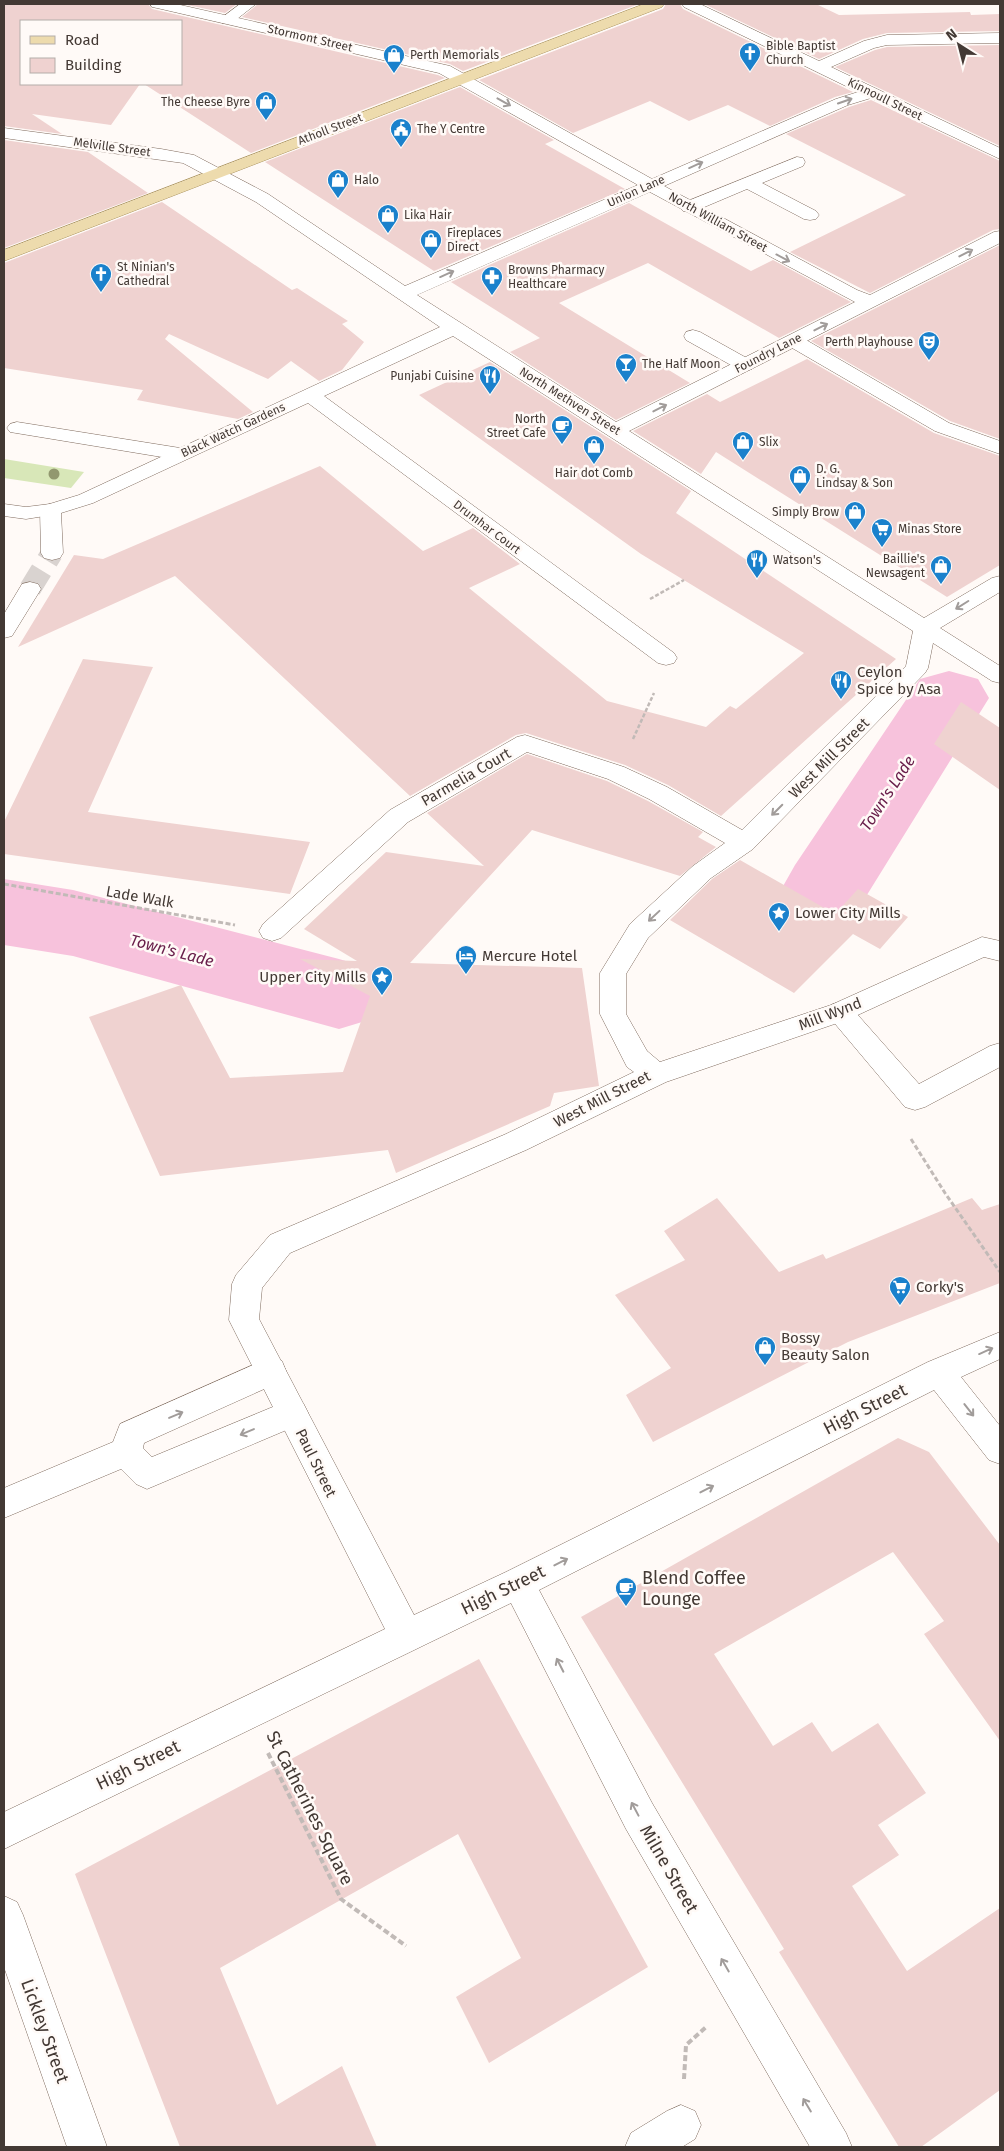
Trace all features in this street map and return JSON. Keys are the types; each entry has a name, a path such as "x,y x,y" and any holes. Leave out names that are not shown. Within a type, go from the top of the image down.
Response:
{"main road":[{"name":"Atholl Street","path":"4,256 657,4"}],"street":[{"name":"Stormont Street","path":"156,4 444,68 462,78"},
{"path":"227,20 249,4"},
{"name":"Kinnoull Street","path":"689,4 1000,154"},
{"path":"818,67 869,44 887,40 1000,38"},
{"name":"North William Street","path":"462,78 651,184 690,208 850,294 872,302"},
{"name":"Union Lane","path":"402,294 842,102 871,93"},
{"name":"Melville Street","path":"4,133 188,159 216,174"},
{"path":"690,208 797,162"},
{"name":"North Methven Street","path":"216,174 262,198 454,328 1000,676"},
{"path":"749,183 810,215"},
{"name":"Foundry Lane","path":"616,430 1000,236"},
{"name":"Black Watch Gardens","path":"4,510 26,513 50,510 86,499 454,328"},
{"path":"693,336 745,365"},
{"path":"794,341 942,427 1000,448"},
{"name":"Drumhar Court","path":"310,395 666,658"},
{"path":"17,428 180,454"},
{"path":"50,510 52,553"},
{"path":"925,627 1000,582"},
{"path":"4,631 30,589"},
{"name":"West Mill Street","path":"247,1284 280,1244 516,1142 656,1074 637,1059 613,1014 613,973 639,931 702,872 744,844 917,668 925,627"},
{"name":"Parmelia Court","path":"272,931 400,816 525,743 616,773 658,792 744,844"},
{"name":"Mill Wynd","path":"656,1074 840,1012 982,947 1000,950"},
{"path":"840,1012 915,1099 1000,1054"},
{"name":"Paul Street","path":"247,1284 244,1320 407,1637"},
{"name":"High Street","path":"4,1831 518,1583 940,1372 1000,1345"},
{"path":"135,1454 271,1371"},
{"path":"940,1372 1000,1450"},
{"path":"4,1503 135,1454 292,1413"},
{"name":"Milne Street","path":"518,1583 639,1816 741,1994 832,2147"},
{"name":"Lickley Street","path":"4,1915 87,2147"},
{"path":"645,2147 681,2125"}],"path":[{"path":"616,773 650,705 666,658"},
{"name":"Lade Walk","path":"4,884 272,931"},
{"path":"915,1099 911,1139 945,1193 1000,1272"},
{"name":"St Catherines Square","path":"246,1713 278,1771 341,1899 406,1946"},
{"path":"681,2125 686,2045 741,1994"}],"green space":[{"path":"4,459 84,472 71,488 4,478"}],"building":[{"path":"4,4 148,4 152,9 445,78 251,153 146,85 182,85 182,20 20,20 20,85 139,85 111,125 32,114 62,134 4,126"},
{"path":"183,4 237,4 225,13"},
{"path":"258,4 639,4 463,71 450,64 242,17"},
{"path":"666,4 680,4 683,9 853,92 835,97 770,126 728,105 689,121 650,101 573,133 479,80 663,9"},
{"path":"704,4 816,4 839,15 970,12 971,15 1000,14 1000,31 887,33 863,39 819,59"},
{"path":"1000,45 1000,146 835,67 875,50 887,47"},
{"path":"460,87 554,140 545,144 625,189 434,271 265,162"},
{"path":"871,100 1000,161 1000,229 993,230 870,293 790,252 906,195 786,134 849,107"},
{"path":"4,140 88,152 148,193 4,248"},
{"path":"162,202 292,290 297,288 348,321 342,324 364,342 342,370 319,381 291,361 268,379 169,334 165,339 253,412 238,419 137,400 143,390 4,368 4,263"},
{"path":"629,203 751,271 773,260 851,302 779,338 648,263 559,303 690,383 616,420 510,352 540,338 451,282"},
{"path":"1000,245 1000,439 950,421 811,341"},
{"path":"807,359 934,433 1000,456 1000,565 947,597 716,452 701,474 633,431 707,394 720,402"},
{"path":"490,362 691,491 676,513 896,659 721,816 668,785 625,765 526,733 516,735 410,796 175,576 18,647 74,555 103,559 320,466 423,551 473,528 520,564 469,588 607,701 706,727 730,706 736,709 804,653 641,554 419,395"},
{"path":"83,659 153,667 88,812 310,842 290,894 4,854 4,822"},
{"path":"961,702 1000,728 1000,790 934,744"},
{"name":"Mercure Hotel","path":"527,754 607,781 648,801 703,832 698,837 716,847 680,876 532,830 410,963 582,968 599,1086 554,1093 550,1106 396,1173 388,1150 160,1176 89,1017 181,985 230,1078 343,1072 370,996 300,959 357,961 304,929 386,852 484,866 427,813"},
{"path":"740,860 835,914 858,889 908,917 880,949 853,934 794,993 670,920 712,879"},
{"path":"717,1198 779,1272 823,1254 826,1259 972,1198 982,1210 1000,1204 1000,1283 848,1342 653,1442 626,1395 671,1368 615,1295 685,1260 664,1231"},
{"path":"898,1438 929,1452 1000,1545 1000,1741 924,1634 944,1621 893,1552 714,1654 773,1746 812,1722 832,1752 878,1723 926,1793 878,1825 899,1855 852,1886 907,1971 1000,1908 1000,2090 921,2147 899,2147 779,1952 784,1949 581,1617"},
{"path":"479,1659 648,1967 489,2063 456,1997 521,1958 458,1834 220,1968 277,2105 342,2066 377,2147 180,2147 75,1874"}],"waterway":[{"name":"Town's Lade","path":"826,888 949,698"},
{"name":"Town's Lade","path":"4,912 73,923 339,994"}],"tunnel":[{"path":"30,589 52,553"}],"place":[{"name":"Bible Baptist Church","path":"750,72"},
{"name":"Perth Memorials","path":"394,74"},
{"name":"The Cheese Byre","path":"266,121"},
{"name":"The Y Centre","path":"401,148"},
{"name":"Halo","path":"338,199"},
{"name":"Lika Hair","path":"388,234"},
{"name":"Fireplaces Direct","path":"431,259"},
{"name":"St Ninian's Cathedral","path":"101,293"},
{"name":"Browns Pharmacy Healthcare","path":"492,296"},
{"name":"Perth Playhouse","path":"929,361"},
{"name":"The Half Moon","path":"626,383"},
{"name":"Punjabi Cuisine","path":"490,395"},
{"name":"North Street Cafe","path":"562,445"},
{"name":"Slix","path":"743,461"},
{"name":"Hair dot Comb","path":"594,465"},
{"name":"D. G. Lindsay & Son","path":"800,495"},
{"name":"Simply Brow","path":"855,531"},
{"name":"Minas Store","path":"882,548"},
{"name":"Watson's","path":"757,579"},
{"name":"Baillie's Newsagent","path":"941,585"},
{"name":"Ceylon Spice by Asa","path":"841,700"},
{"name":"Lower City Mills","path":"779,932"},
{"name":"Mercure Hotel","path":"466,975"},
{"name":"Upper City Mills","path":"382,996"},
{"name":"Corky's","path":"900,1306"},
{"name":"Bossy Beauty Salon","path":"765,1366"},
{"name":"Blend Coffee Lounge","path":"626,1607"}]}
